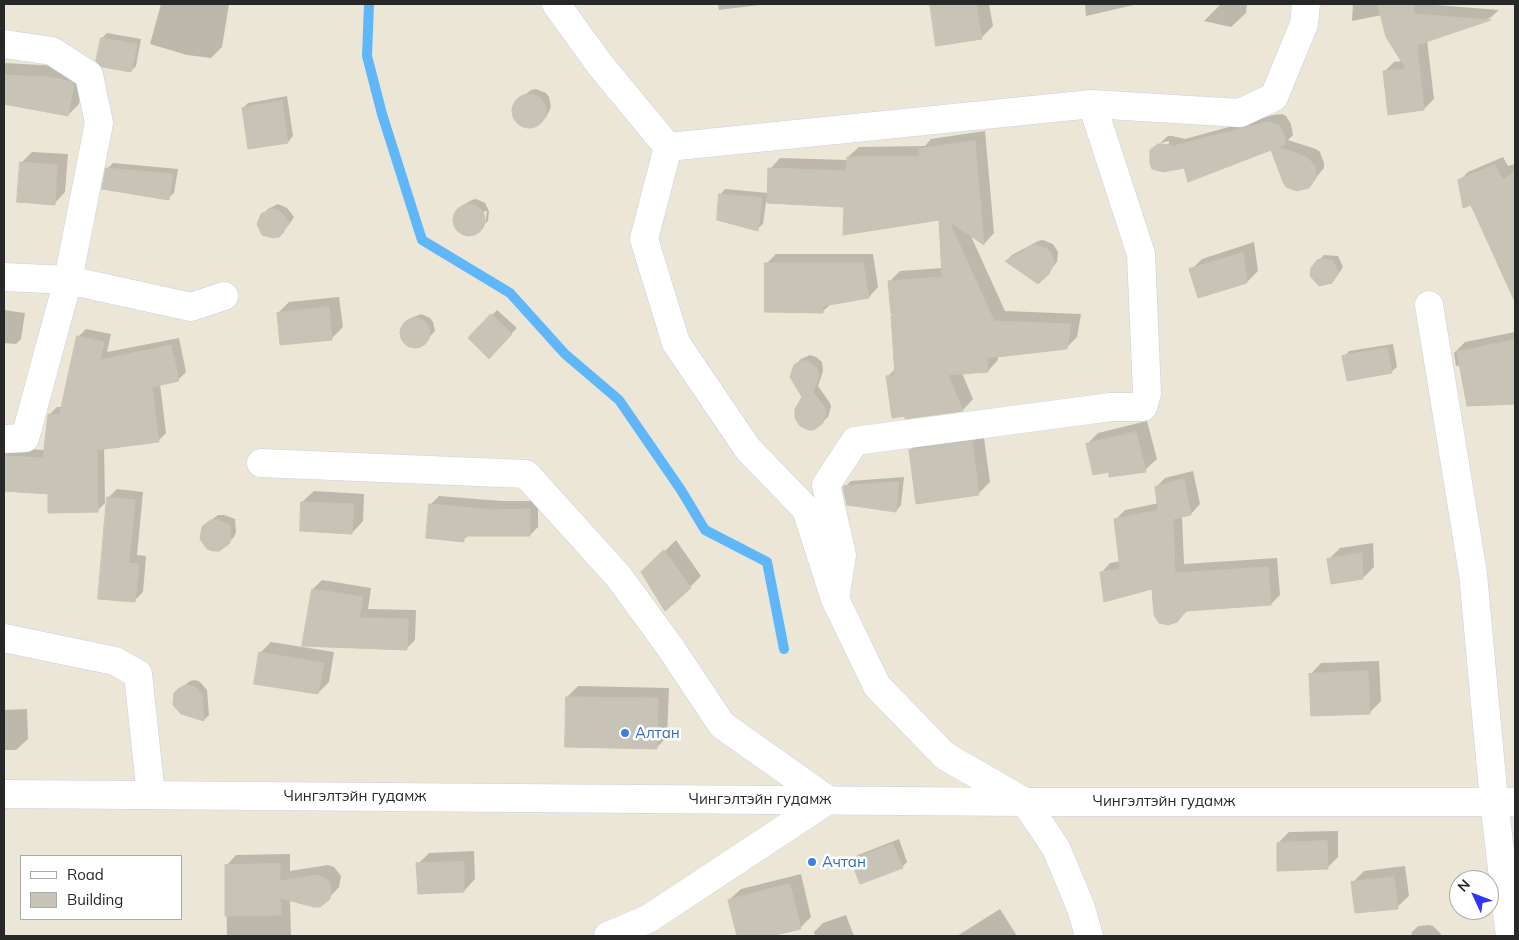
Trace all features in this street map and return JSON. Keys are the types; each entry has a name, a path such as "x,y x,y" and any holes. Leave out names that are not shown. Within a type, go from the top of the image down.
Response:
{"street":[{"path":"556,4 601,66 668,147"},
{"path":"668,147 1092,104 1240,113 1274,97 1304,24 1306,4"},
{"path":"4,44 52,51 89,75 100,123 68,280 25,438 4,438"},
{"path":"835,599 842,556 826,485 855,441 1111,407 1143,407 1147,393 1140,254 1092,104"},
{"path":"668,147 644,239 676,343 748,449 806,509 835,599 877,686 945,756 1025,802 1056,848 1082,908 1089,936"},
{"path":"4,277 68,280 191,307 224,296"},
{"path":"1428,305 1473,574 1505,801 1510,936"},
{"path":"261,464 526,474 619,577 670,647 722,725 828,800 648,919 608,936"},
{"path":"4,638 115,661 138,674 151,795"},
{"name":"Чингэлтэйн гудамж","path":"4,794 1025,802 1505,801"}],"building":[{"path":"930,4 976,4 982,39 936,46"},
{"path":"1378,4 1413,4 1414,14 1491,20 1417,45 1424,110 1388,115 1383,71 1406,69 1386,37"},
{"path":"101,38 137,44 131,72 102,67 96,61"},
{"path":"4,75 47,77 69,81 74,84 68,116 4,104"},
{"path":"529,94 541,99 546,111 541,123 529,128 517,123 512,111 517,99"},
{"path":"282,101 288,143 248,149 242,108"},
{"path":"1268,122 1278,125 1284,133 1285,145 1278,147 1307,157 1315,166 1316,178 1309,188 1297,191 1286,187 1271,150 1188,182 1184,168 1163,172 1152,169 1150,150 1158,144 1178,147 1177,145"},
{"path":"975,141 984,245 949,221 994,321 1071,324 1067,349 987,358 988,372 948,375 963,411 905,419 905,416 892,418 886,376 895,375 891,316 895,314 891,314 888,281 942,277 939,220 843,235 844,207 767,203 768,168 846,171 847,157 920,156 919,149"},
{"path":"20,162 57,165 55,205 17,202"},
{"path":"1495,165 1503,180 1515,170 1515,302 1471,205 1463,208 1458,180"},
{"path":"106,168 173,174 169,200 102,189"},
{"path":"719,194 762,198 758,231 717,220"},
{"path":"469,204 480,209 485,220 480,231 469,236 458,231 453,220 458,209"},
{"path":"272,209 282,213 289,223 279,237 273,238 262,235 257,224 261,214"},
{"path":"1037,245 1051,253 1054,263 1049,274 1038,284 1005,261 1031,246"},
{"path":"1243,253 1247,283 1198,298 1189,269"},
{"path":"1317,260 1333,261 1338,273 1332,283 1319,286 1310,276 1311,268"},
{"path":"765,263 863,263 869,298 823,306 823,313 765,312"},
{"path":"329,307 332,340 280,345 277,313"},
{"path":"491,314 512,334 489,359 468,338"},
{"path":"415,318 425,323 430,333 425,343 415,348 405,343 400,333 405,323"},
{"path":"77,336 104,342 100,360 171,345 179,381 152,387 159,442 97,450 98,512 48,513 48,494 4,491 4,456 43,458 48,414 59,415"},
{"path":"1515,340 1515,404 1467,406 1457,352"},
{"path":"1387,348 1392,373 1347,381 1342,356"},
{"path":"804,360 817,368 819,377 813,392 825,408 826,413 823,423 814,430 808,430 800,426 795,418 795,409 802,397 790,377 794,365"},
{"path":"1136,432 1146,472 1109,477 1109,472 1093,475 1086,444"},
{"path":"972,441 979,495 916,504 909,450"},
{"path":"1184,479 1191,515 1173,519 1175,573 1268,567 1271,605 1186,611 1177,622 1168,625 1159,623 1154,615 1152,589 1104,602 1100,572 1120,569 1114,519 1158,510 1155,487"},
{"path":"899,482 896,512 847,505 844,486"},
{"path":"107,497 135,500 129,563 139,564 135,602 98,599"},
{"path":"301,502 354,504 352,534 300,531"},
{"path":"429,504 493,510 530,509 530,536 464,536 464,542 426,538"},
{"path":"211,520 218,520 230,525 231,538 229,544 219,551 207,549 200,539 202,527"},
{"path":"664,550 691,588 665,611 641,572"},
{"path":"1362,553 1363,579 1331,584 1327,559"},
{"path":"312,589 363,597 359,618 408,619 407,650 302,646"},
{"path":"259,652 324,663 318,694 254,684"},
{"path":"1368,671 1370,714 1311,716 1309,674"},
{"path":"183,686 195,687 202,695 204,721 181,714 173,705 174,693"},
{"path":"566,697 658,698 657,749 565,747"},
{"path":"1327,841 1328,869 1277,871 1277,843"},
{"path":"893,844 903,868 860,884 851,860"},
{"path":"464,862 464,892 418,894 416,863"},
{"path":"280,864 280,881 317,875 323,877 331,887 330,899 320,907 314,907 280,898 281,915 225,916 225,865"},
{"path":"1394,877 1398,909 1355,913 1351,882"},
{"path":"790,884 801,929 771,936 737,936 728,900"}],"waterway":[{"path":"369,4 367,56 382,114 422,240 510,293 565,354 619,400 681,490 705,530 767,562 784,649"}],"place":[{"name":"Алтан","path":"625,733"},
{"name":"Ачтан","path":"812,862"}]}
